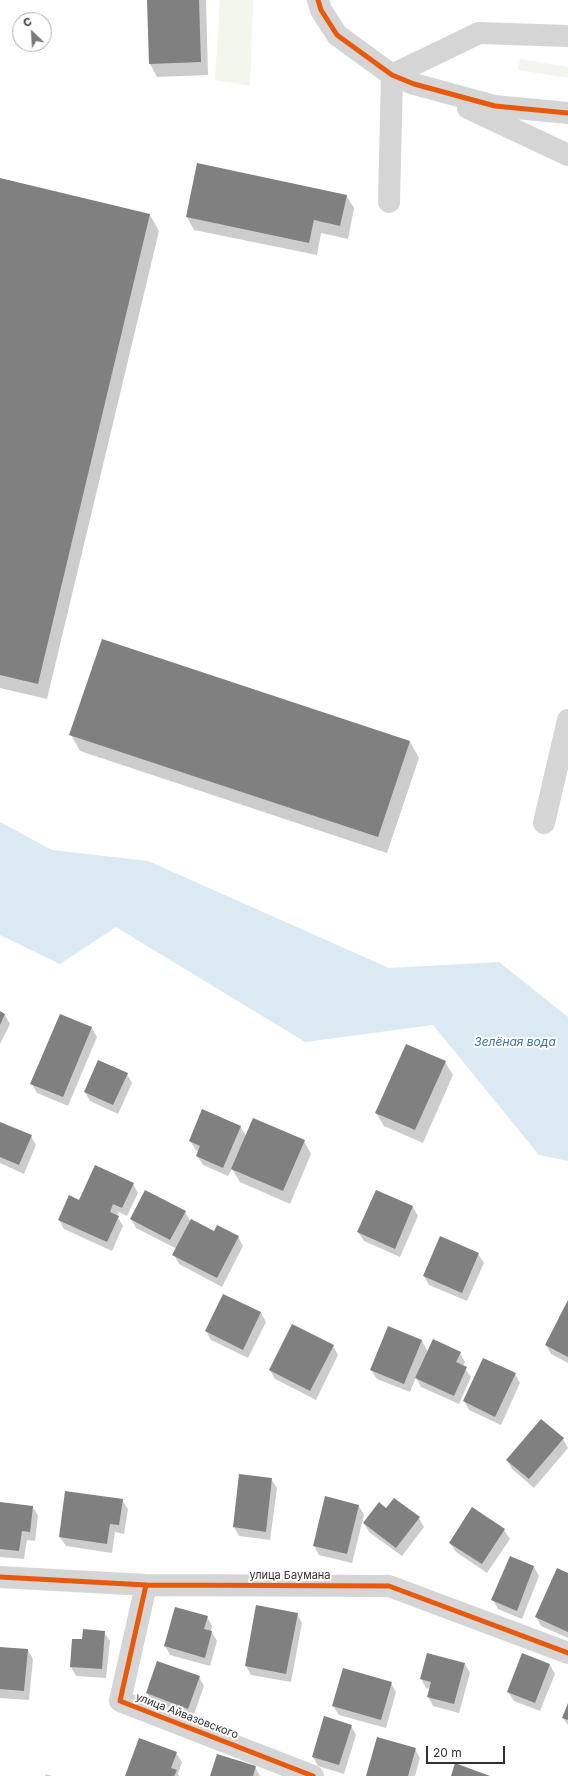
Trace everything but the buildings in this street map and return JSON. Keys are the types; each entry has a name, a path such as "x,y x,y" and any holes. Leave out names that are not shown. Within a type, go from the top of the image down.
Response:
{"street":[{"path":"318,0 321,10 337,35 392,75 568,155"},
{"path":"392,75 479,33 568,36"},
{"path":"389,202 392,75"},
{"path":"414,84 495,106 568,113"},
{"path":"544,823 568,720"},
{"name":"улица Баумана","path":"0,1577 146,1585 389,1586 568,1652"},
{"name":"улица Айвазовского","path":"146,1585 120,1701 313,1776"}],"shaded area":[{"path":"220,0 253,0 250,86 215,80"},
{"path":"520,59 568,67 568,78 518,70"}],"water":[{"name":"Зелёная вода","path":"0,822 52,850 148,861 389,968 499,962 568,1017 568,1161 539,1155 433,1025 305,1042 116,927 60,964 0,935"}],"cycle path":[{"path":"318,0 321,10 337,35 392,75 414,84 495,106 568,113"},
{"path":"0,1577 146,1585 389,1586 568,1653"},
{"path":"146,1585 120,1701 313,1776"}]}
